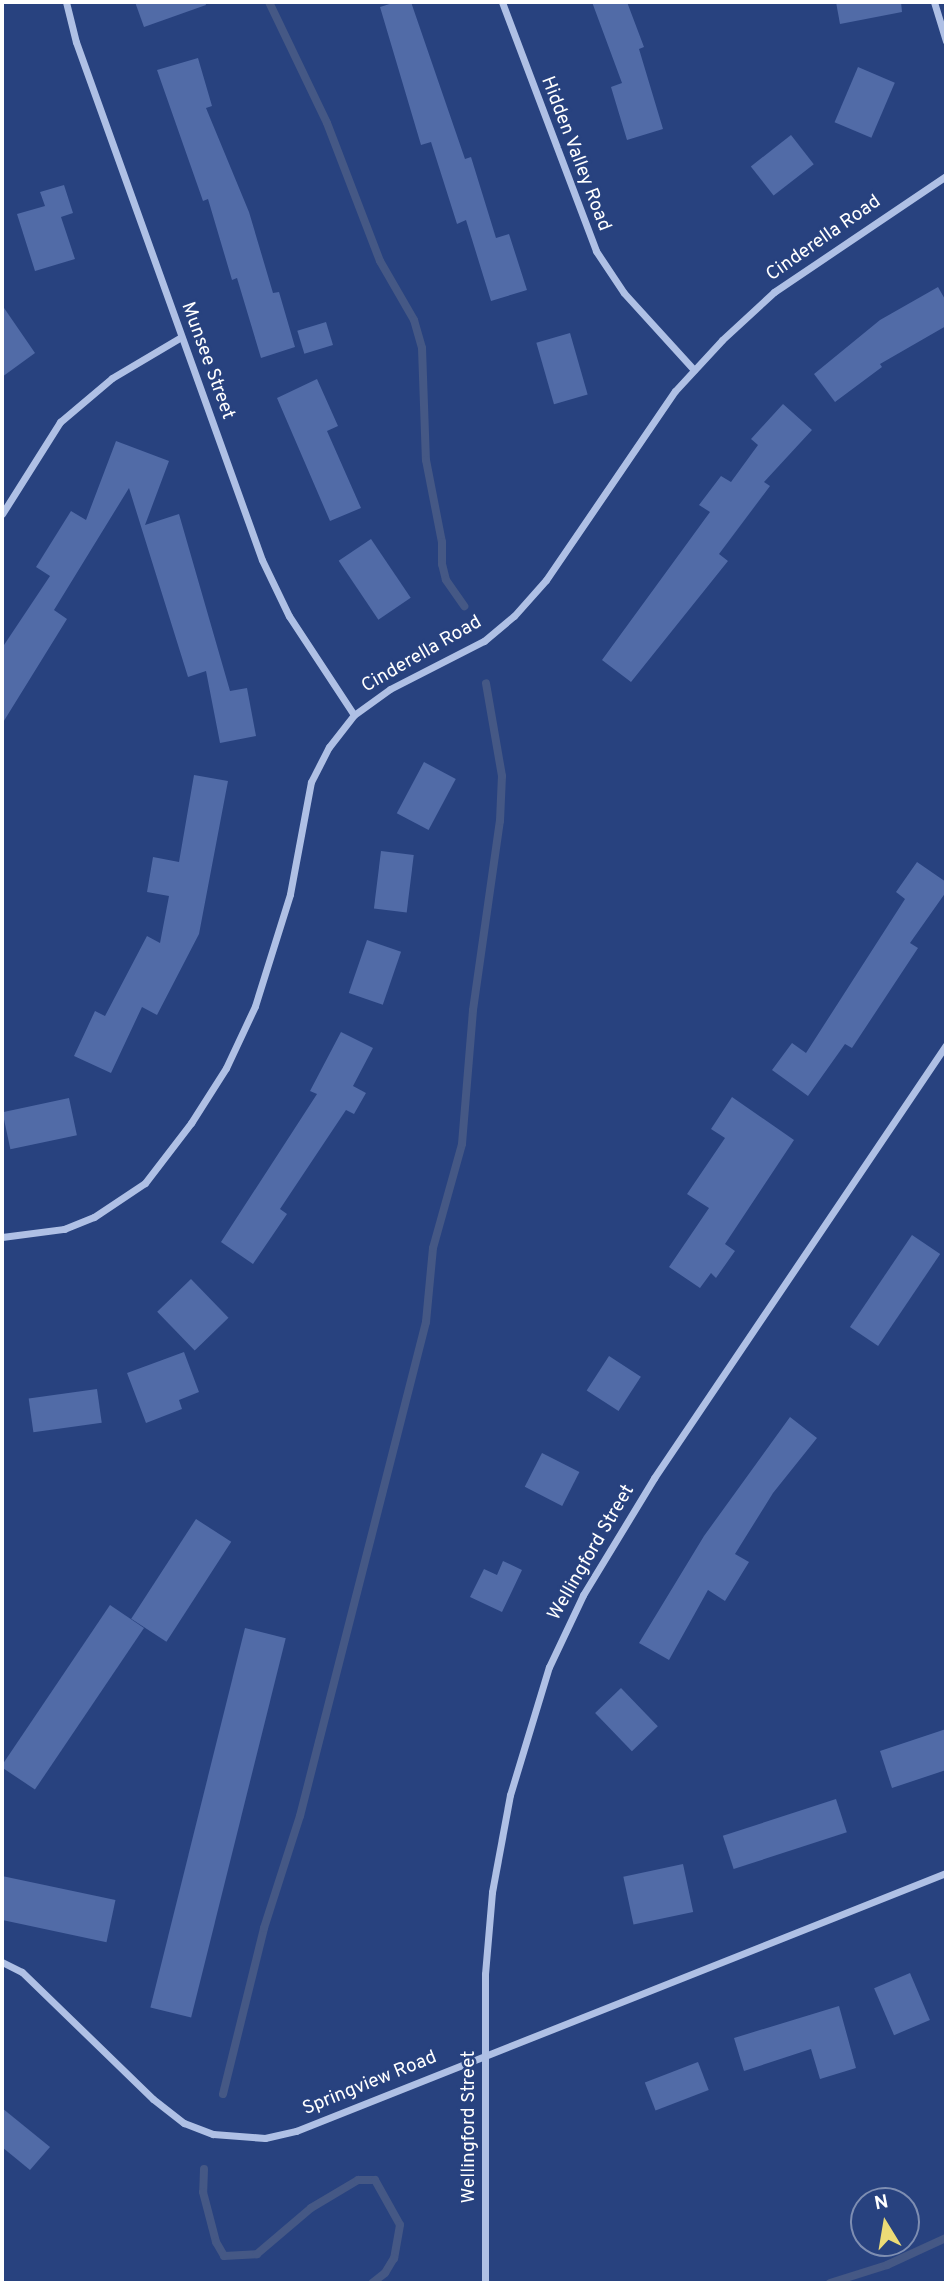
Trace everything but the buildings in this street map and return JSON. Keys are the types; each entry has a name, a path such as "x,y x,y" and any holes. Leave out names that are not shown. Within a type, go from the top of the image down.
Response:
{"street":[{"name":"Munsee Street","path":"66,2 76,42 262,560 289,616 354,715"},
{"name":"Hidden Valley Road","path":"502,2 596,251 624,293 694,370"},
{"path":"934,2 946,41"},
{"name":"Cinderella Road","path":"2,1237 64,1229 94,1217 145,1183 191,1123 226,1068 255,1006 290,894 312,782 329,747 354,715 390,689 484,641 514,616 546,580 647,431 694,370 774,292 946,176"},
{"path":"2,514 60,422 112,378 181,337"},
{"name":"Wellingford Street","path":"485,2283 485,1974 492,1892 510,1795 549,1667 583,1595 653,1478 946,1045"},
{"name":"Springview Road","path":"2,1962 22,1972 153,2099 184,2123 213,2134 265,2138 296,2131 946,1873"}],"waterway":[{"path":"269,2 327,123 380,261 414,320 422,348 426,460 442,542 442,564 446,580 464,606"},
{"path":"223,2094 264,1928 300,1816 426,1322 433,1248 462,1144 473,1010 500,821 502,776 486,683"},
{"path":"204,2169 203,2192 216,2242 224,2256 257,2254 311,2208 358,2180 375,2180 400,2225 394,2258 385,2273 372,2283"},
{"path":"830,2283 887,2265 946,2238"}]}
